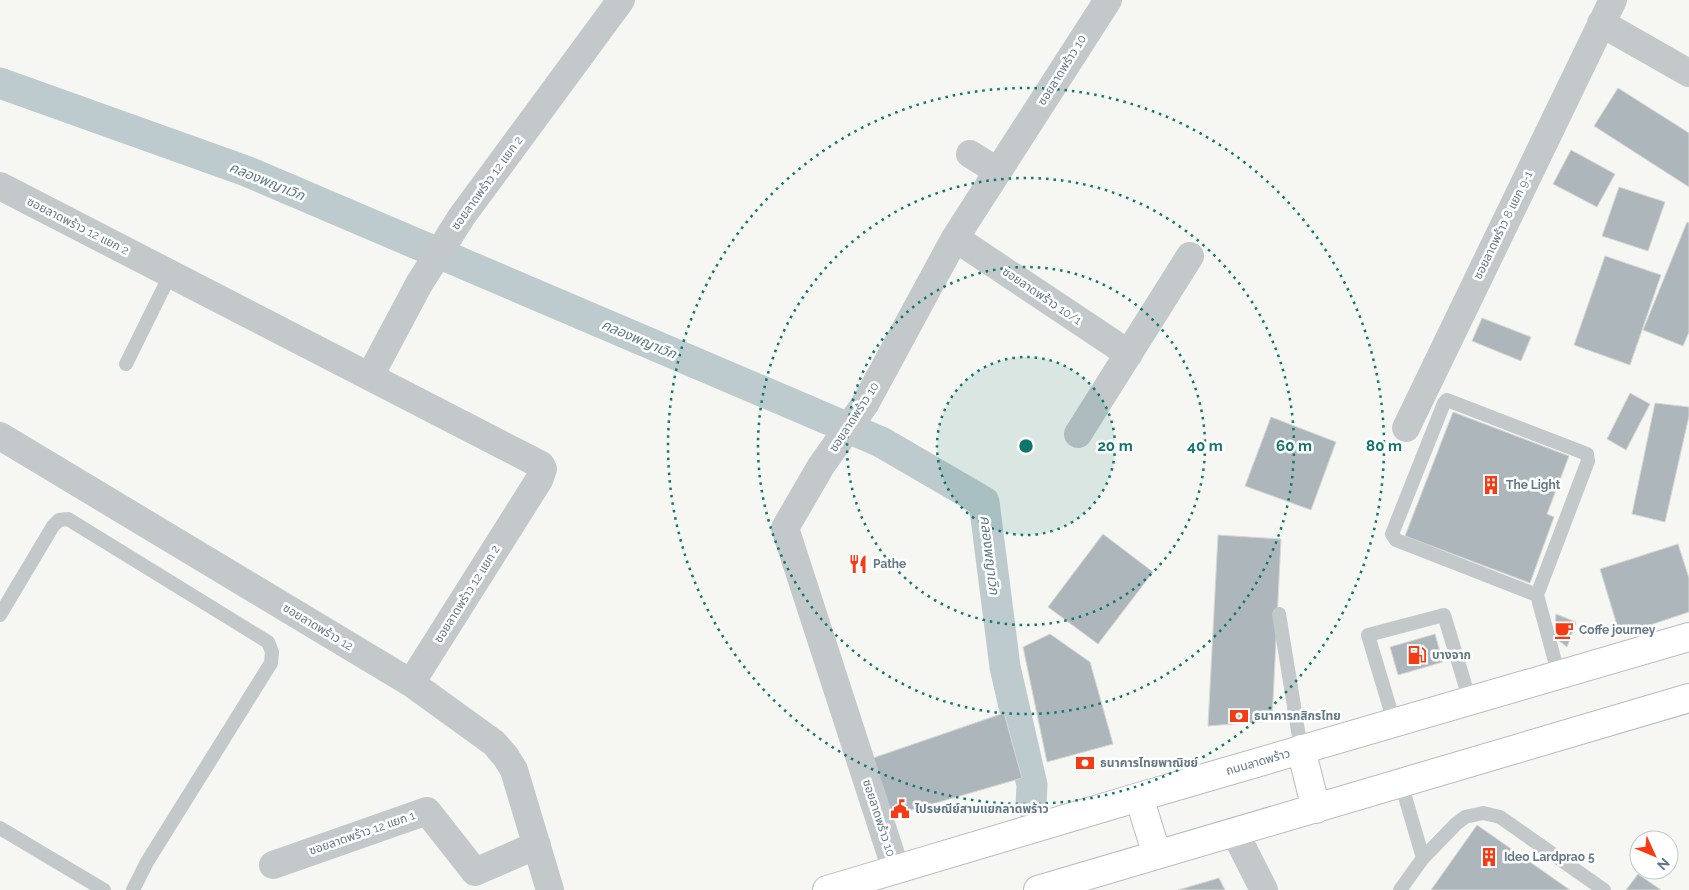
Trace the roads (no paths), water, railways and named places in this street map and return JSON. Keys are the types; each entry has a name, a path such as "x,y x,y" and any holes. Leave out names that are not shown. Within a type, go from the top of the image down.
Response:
{"main road":[{"name":"ถนนลาดพร้าว","path":"827,890 1139,796 1689,637"},
{"path":"1051,888 1689,698"},
{"path":"1302,749 1316,809"},
{"path":"1139,796 1157,855"}],"street":[{"name":"ซอยลาดพร้าว 12 แยก 2","path":"370,376 419,284 462,216 621,0"},
{"name":"ซอยลาดพร้าว 10","path":"896,870 785,528 821,466 865,404 955,238 1108,0"},
{"path":"1607,11 1689,73"},
{"name":"ซอยลาดพร้าว 8 แยก 9-1","path":"1406,428 1607,11"},
{"path":"970,154 997,172"},
{"name":"ซอยลาดพร้าว 12 แยก 2","path":"0,186 541,465 543,469 538,480 411,683"},
{"name":"ซอยลาดพร้าว 10/1","path":"955,238 1129,354"},
{"path":"1078,434 1190,256"},
{"name":"ซอยลาดพร้าว 12","path":"0,436 411,683 494,743 514,770 550,890"},
{"name":"ซอยลาดพร้าว 12 แยก 1","path":"273,865 427,811 475,872 537,845"},
{"path":"1235,833 1264,890"}],"lane":[{"path":"126,364 170,273"},
{"path":"1537,595 1393,538 1392,534 1444,403 1447,400 1588,456 1588,461 1537,595 1559,676"},
{"path":"0,615 53,526 59,520 68,519 268,642 272,652 271,663 147,862 133,890"},
{"path":"1279,614 1302,749"},
{"path":"1394,722 1368,635 1444,615 1470,700"},
{"path":"1401,783 1422,858"},
{"path":"1400,890 1422,858 1456,824 1465,817 1483,813 1500,817 1604,890"},
{"path":"0,828 104,890"}],"waterway":[{"name":"คลองพญาเวิก","path":"0,83 246,171 881,442 984,502 1005,667 1032,785 1031,805"}],"place":[{"name":"The Light","path":"1491,485"},
{"name":"Pathe","path":"858,564"},
{"name":"Coffe journey","path":"1564,630"},
{"name":"บางจาก","path":"1417,655"},
{"name":"ธนาคารกสิกรไทย","path":"1239,716"},
{"name":"ธนาคารไทยพาณิชย์","path":"1085,763"},
{"name":"ไปรษณีย์สามแยกลาดพร้าว","path":"900,809"},
{"name":"Ideo Lardprao 5","path":"1489,857"}]}
